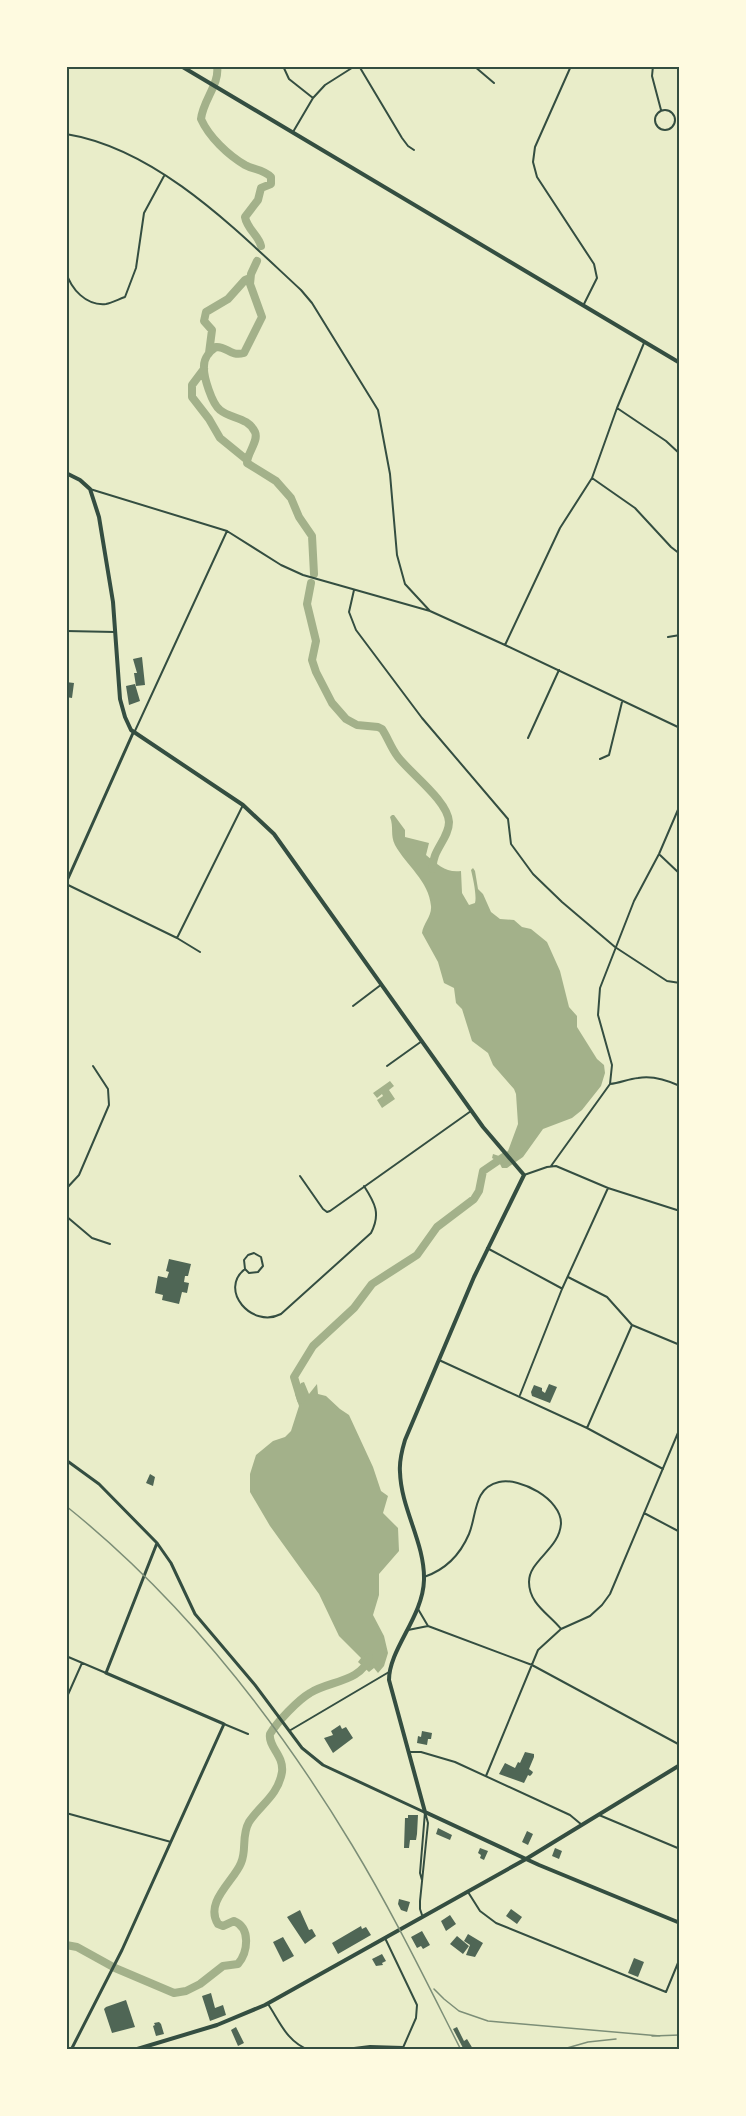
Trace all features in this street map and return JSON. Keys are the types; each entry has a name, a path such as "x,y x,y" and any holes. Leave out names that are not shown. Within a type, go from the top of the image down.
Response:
{"main road":[{"path":"181,66 680,363"},
{"path":"66,473 80,480 90,489 99,517 108,564 120,699 127,723 134,733 243,805 274,834 471,1112 524,1175 438,1359 405,1440 400,1459 399,1473 402,1490 421,1557 424,1577 423,1593 418,1609 389,1672 392,1695 425,1812 526,1859 680,1923"},
{"path":"134,2050 217,2025 268,2004 526,1859 680,1766"}],"street":[{"path":"283,66 289,79 313,98"},
{"path":"293,132 313,98 325,85 355,66"},
{"path":"359,66 402,138 414,150"},
{"path":"474,66 494,83"},
{"path":"571,66 535,147 533,162 537,177 594,264 597,278 584,305"},
{"path":"653,66 652,76 661,111"},
{"path":"661,111 669,111 674,116 674,124 668,129 661,129 656,124 656,116 661,111"},
{"path":"66,134 89,138 124,152 206,205 304,293 318,311 378,410 390,474 397,555 405,584 430,611"},
{"path":"66,272 72,288 80,296 94,302 106,304 125,297 136,268 144,213 164,176"},
{"path":"505,645 560,528 592,478 617,408 645,341"},
{"path":"617,408 666,441 680,454"},
{"path":"592,478 635,508 680,554"},
{"path":"90,489 226,531 295,572 430,611 680,728"},
{"path":"200,952 177,938 66,883 226,531"},
{"path":"354,590 349,612 356,630 422,718 508,819 511,844 533,874 615,947 667,981 680,983"},
{"path":"66,631 115,632"},
{"path":"668,637 680,635"},
{"path":"528,738 560,670"},
{"path":"600,759 609,755 622,702"},
{"path":"177,938 243,805"},
{"path":"552,1166 610,1084 612,1065 601,1029 598,1000 600,988 634,901 659,854 680,805"},
{"path":"659,854 680,873"},
{"path":"353,1006 382,984"},
{"path":"387,1066 422,1041"},
{"path":"66,1189 79,1175 109,1106 108,1089 93,1066"},
{"path":"610,1084 638,1078 657,1077 680,1086"},
{"path":"300,1176 327,1212 471,1112"},
{"path":"524,1175 552,1166 568,1170 608,1188 680,1211"},
{"path":"245,1269 239,1274 236,1283 236,1295 241,1305 259,1317 281,1314 371,1233 376,1223 377,1213 373,1200 364,1186"},
{"path":"520,1396 562,1289 608,1188"},
{"path":"66,1216 87,1235 110,1244"},
{"path":"488,1248 562,1289"},
{"path":"254,1253 261,1257 263,1266 258,1272 249,1273 245,1269 244,1260 248,1255 254,1253"},
{"path":"568,1277 608,1297 632,1325 680,1345"},
{"path":"587,1428 632,1325"},
{"path":"438,1359 587,1428 663,1469"},
{"path":"486,1776 538,1650 561,1629 590,1616 606,1600 680,1428"},
{"path":"66,1460 99,1484 157,1543 171,1563 195,1614 302,1748 323,1765 425,1812 428,1820 428,1835 420,1909 423,1917"},
{"path":"424,1577 438,1572 459,1551 469,1535 476,1506 484,1490 499,1482 515,1482 552,1501 560,1514 561,1523 552,1548 537,1563 529,1580 532,1598 561,1629"},
{"path":"644,1513 680,1532"},
{"path":"106,1674 157,1543"},
{"path":"418,1609 428,1626"},
{"path":"408,1630 428,1626 531,1665 680,1745"},
{"path":"66,1656 248,1734"},
{"path":"66,1699 82,1664"},
{"path":"289,1731 389,1672"},
{"path":"71,2050 116,1964 224,1724"},
{"path":"409,1752 437,1755 570,1815 582,1825"},
{"path":"66,1812 171,1842"},
{"path":"424,1856 425,1812"},
{"path":"599,1815 680,1849"},
{"path":"423,1835 428,1835"},
{"path":"468,1892 480,1911 496,1923 666,1992 680,1958"},
{"path":"338,2050 366,2046 402,2048 415,2019 417,2007 385,1938"},
{"path":"268,2004 289,2038 300,2047 309,2050"}],"shaded area":[{"path":"392,815 405,830 405,837 429,843 426,855 434,862 442,868 461,871 462,893 469,905 475,903 475,887 471,870 473,868 478,889 483,894 491,912 500,919 514,920 522,927 531,929 547,942 560,971 569,1007 577,1016 577,1027 597,1059 604,1065 605,1073 601,1086 582,1110 572,1118 543,1129 523,1157 507,1168 502,1168 499,1162 492,1158 493,1154 499,1156 508,1151 518,1124 516,1094 493,1065 488,1053 472,1041 462,1009 456,1003 454,988 444,983 438,962 422,933 431,910 429,897 422,881 395,845 390,817"},
{"path":"390,1081 394,1086 389,1090 395,1099 382,1108 377,1100 383,1096 382,1094 377,1098 373,1093"},
{"path":"304,1382 309,1394 317,1384 318,1394 326,1396 349,1415 373,1467 381,1491 388,1496 383,1513 398,1528 399,1551 379,1574 379,1595 373,1615 384,1636 388,1653 384,1666 378,1673 374,1668 369,1672 358,1662 361,1658 339,1636 319,1594 270,1526 250,1492 250,1474 256,1455 273,1441 285,1437 291,1431 299,1406 295,1394"}],"building":[{"path":"142,657 145,685 136,686 134,673 137,673 133,659"},
{"path":"66,682 74,683 72,698 66,697"},
{"path":"135,684 140,701 129,705 126,686"},
{"path":"169,1259 191,1264 184,1282 189,1283 187,1293 182,1292 179,1304 162,1300 163,1295 155,1293 158,1276 167,1278"},
{"path":"549,1384 557,1387 550,1403 532,1396 534,1385 542,1388 545,1393"},
{"path":"150,1474 155,1477 153,1486 146,1483"},
{"path":"340,1725 342,1729 346,1727 353,1738 333,1753 324,1738 333,1735 331,1731"},
{"path":"422,1731 432,1733 427,1745 417,1743"},
{"path":"525,1752 534,1754 534,1757 529,1769 533,1772 530,1776 528,1775 524,1783 499,1774 505,1763 515,1768"},
{"path":"408,1815 418,1815 417,1834 416,1840 410,1840 409,1848 404,1848 405,1818 408,1818"},
{"path":"438,1828 452,1835 450,1840 436,1834"},
{"path":"527,1831 533,1834 528,1845 522,1842"},
{"path":"480,1848 488,1851 484,1860 478,1853"},
{"path":"555,1848 562,1851 559,1859 552,1856"},
{"path":"399,1899 410,1902 407,1912 401,1910 398,1904"},
{"path":"511,1909 522,1917 517,1924 506,1916"},
{"path":"300,1910 309,1930 312,1929 316,1936 305,1944 287,1917"},
{"path":"450,1915 456,1924 446,1931 441,1921"},
{"path":"361,1926 362,1929 366,1927 371,1935 338,1954 332,1943"},
{"path":"422,1931 430,1945 423,1949 421,1946 417,1948 411,1937"},
{"path":"468,1934 483,1943 475,1957 466,1955 470,1945 464,1941"},
{"path":"457,1936 469,1946 463,1954 450,1944"},
{"path":"283,1937 294,1956 283,1962 273,1942"},
{"path":"382,1954 386,1961 382,1963 383,1965 376,1966 372,1959"},
{"path":"634,1958 644,1962 638,1977 628,1973"},
{"path":"211,1993 215,2008 223,2005 226,2015 210,2021 202,1996"},
{"path":"126,2000 135,2027 112,2033 104,2009"},
{"path":"159,2022 164,2034 156,2036 153,2026 154,2023"},
{"path":"236,2027 244,2043 238,2046 231,2030"},
{"path":"457,2027 464,2041 467,2039 473,2049 460,2050 463,2048 453,2029"}],"waterway":[{"path":"217,66 214,86 201,119 214,139 232,156 271,177 271,184 261,188 258,200 245,217 261,246"},
{"path":"257,261 251,274 250,284 262,317 244,353 235,354 216,347 206,358 204,371 211,396 217,407 224,413 244,421 255,432 256,436 247,463 276,481 291,498 299,517 312,536 314,574"},
{"path":"209,353 212,330 204,321 206,312 228,299 245,280 250,278"},
{"path":"204,369 192,385 192,397 220,438 247,460"},
{"path":"311,583 307,604 316,641 312,660 332,703 346,719 357,725 382,729 398,757 436,797 447,814 448,828 435,856 433,869"},
{"path":"301,1400 294,1377 313,1346 354,1308 372,1284 417,1255 437,1227 474,1199 479,1191 483,1171 505,1156"},
{"path":"66,1945 77,1947 115,1968 174,1993 186,1991 200,1984 223,1966 238,1964 246,1947 243,1929 234,1921 223,1926 218,1924 215,1908 217,1900 241,1863 245,1832 249,1822 273,1794 280,1780 281,1761 271,1743 270,1734 305,1696 352,1676 365,1665 369,1657"}],"railway":[{"path":"66,1506 149,1580 187,1621 224,1663 292,1752 367,1870 461,2050"},
{"path":"434,1989 459,2011 488,2021 660,2036"},
{"path":"652,2036 680,2035"},
{"path":"560,2050 588,2042 616,2039"}]}
